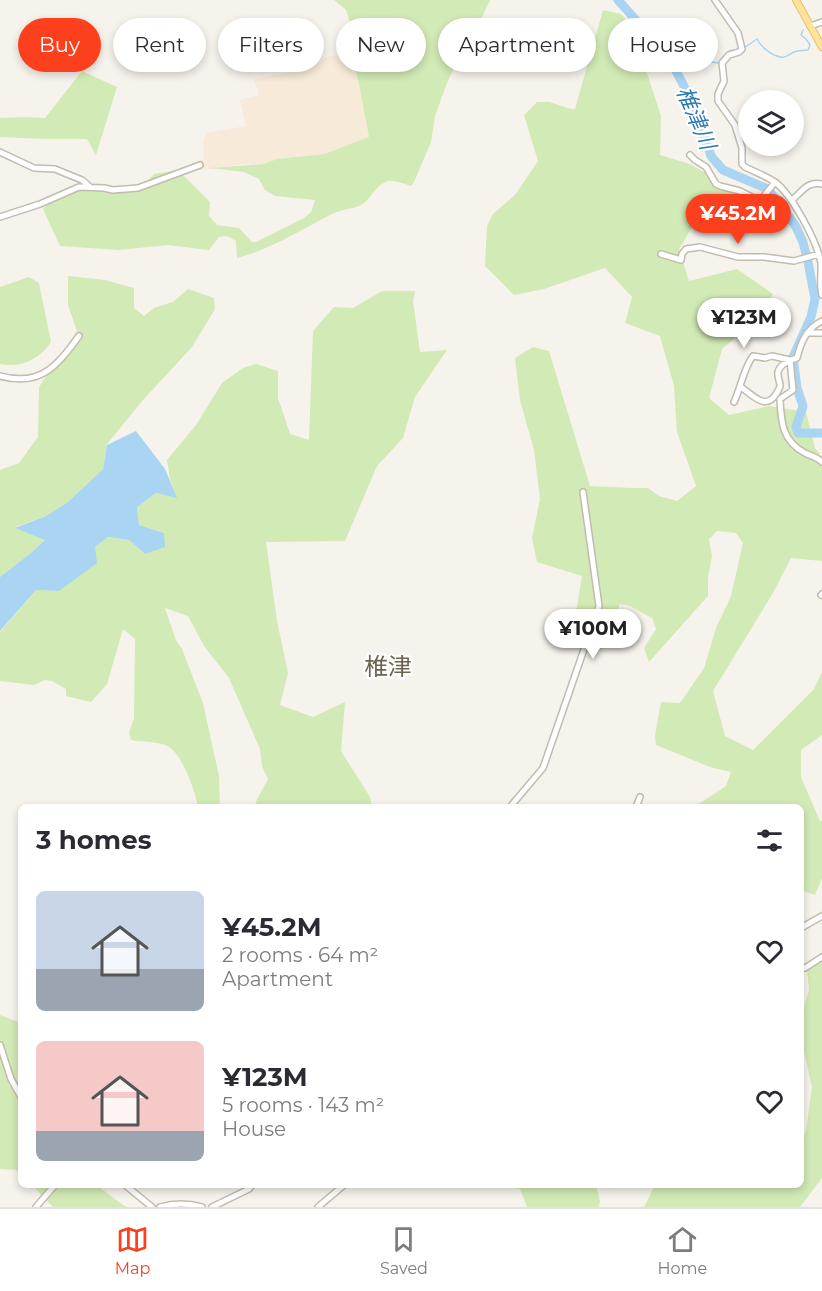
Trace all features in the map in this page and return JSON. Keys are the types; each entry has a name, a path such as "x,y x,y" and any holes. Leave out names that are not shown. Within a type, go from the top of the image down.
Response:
{"main road":[{"path":"796,0 822,47"}],"street":[{"path":"715,0 738,33 742,49 729,55 722,63 724,81 718,94 718,101 735,124 742,148 742,164 775,182 786,192 814,240 821,264 822,295"},
{"path":"810,26 822,22"},
{"path":"0,152 34,168 67,174 82,180 90,187"},
{"path":"690,155 706,167 716,184 740,191 760,201 775,182"},
{"path":"0,217 40,204 79,187 113,190 138,188 200,165"},
{"path":"792,200 809,184 822,184"},
{"path":"661,254 681,260 686,249 700,248 738,257 795,261 819,254"},
{"path":"741,387 763,402 773,399 779,389 778,370 796,358 807,333 822,321"},
{"path":"807,333 822,333"},
{"path":"0,376 27,379 42,374 56,365 78,336"},
{"path":"734,402 748,362 753,356 765,358 772,356 790,360"},
{"path":"790,360 793,390 780,399 786,436 797,448 822,462"},
{"path":"513,804 543,768 599,606 583,492"},
{"path":"637,804 640,797"},
{"path":"804,926 822,916"},
{"path":"806,968 822,957"},
{"path":"0,1045 11,1078 18,1091"},
{"path":"36,1207 52,1188"},
{"path":"128,1188 149,1206"},
{"path":"212,1207 250,1188"},
{"path":"318,1207 340,1188"},
{"path":"160,1207 171,1204 193,1204 202,1207"}],"shaded area":[{"path":"336,55 336,72 357,72 369,137 324,154 278,159 264,164 242,164 197,171 194,164 204,158 203,143 206,133 246,126 240,100 259,95 254,79 291,72 324,72 324,59"}],"green space":[{"path":"334,0 490,0 482,18 438,18 438,72 452,72 435,116 431,142 411,186 388,181 361,205 334,213 275,244 237,258 236,241 226,236 219,237 209,250 168,245 119,250 60,246 43,209 53,200 82,189 139,190 154,174 178,170 210,202 209,216 217,225 239,228 252,242 304,218 311,212 315,200 275,196 265,190 259,179 244,172 210,168 264,164 277,159 324,154 369,137 357,72 426,72 426,18 349,18 346,10"},
{"path":"603,10 621,14 624,18 608,18 608,72 647,72 661,116 660,155 690,164 707,174 714,185 742,194 759,204 758,217 698,217 679,249 689,281 737,269 773,294 752,324 722,349 709,398 729,415 769,406 806,412 815,448 822,457 822,561 791,558 773,593 713,691 725,736 753,750 814,689 822,672 822,735 801,750 801,777 820,821 822,821 822,878 815,895 804,891 804,804 699,804 726,786 731,772 710,767 656,745 655,735 661,702 680,703 704,668 716,628 731,596 743,543 736,533 717,531 709,539 712,556 708,577 708,596 649,662 644,648 656,629 652,618 630,606 620,604 604,647 596,652 573,631 582,576 537,562 532,538 540,499 534,450 520,400 515,358 533,347 549,351 590,486 648,488 659,496 677,501 696,486 677,432 674,386 660,336 625,323 632,297 605,268 544,289 514,295 485,266 487,226 493,214 515,195 538,161 524,115 537,102 549,102 575,109 585,72 596,72 596,35"},
{"path":"81,72 117,87 96,155 87,139 0,137 0,118 45,118"},
{"path":"68,276 105,280 134,288 134,308 144,316 154,308 173,302 188,289 214,298 215,309 192,347 143,400 107,444 103,469 68,502 46,516 16,527 45,540 0,577 0,470 19,463 38,437 39,387 77,331 68,305"},
{"path":"29,277 39,283 51,342 41,354 29,361 15,365 0,364 0,287"},
{"path":"382,291 415,291 413,301 420,352 447,350 415,397 403,438 377,466 345,541 266,542 277,621 288,673 280,705 313,717 345,702 341,751 370,797 371,804 256,804 268,779 262,766 260,749 229,678 204,646 188,616 165,608 203,703 219,776 220,804 197,804 188,774 179,758 169,747 131,740 129,732 134,719 135,639 123,629 107,684 91,702 66,696 66,689 52,681 45,680 34,685 0,681 0,632 36,590 59,591 95,547 108,537 129,540 145,554 164,533 139,525 137,507 156,493 176,497 167,460 196,425 222,383 243,368 256,364 278,371 278,398 290,434 309,440 313,331 334,307 353,308"},
{"path":"822,960 822,1178 800,1207 644,1207 654,1188 804,1188 804,1136 812,1087 804,1051 804,1007 809,990 807,970"},
{"path":"0,1015 18,1022 18,1172 0,1169"},
{"path":"35,1188 100,1188 126,1207 53,1207"},
{"path":"514,1188 597,1188 599,1207 527,1207 520,1189"}],"water":[{"path":"136,431 165,469 177,498 156,493 137,507 139,525 164,533 165,547 145,554 129,540 108,537 95,547 97,563 59,591 36,590 0,631 0,577 45,540 15,528 46,516 68,502 103,469 107,445"}],"waterway":[{"name":"椎津川","path":"618,0 675,69 695,107 711,156 723,170 768,189 795,225 803,242 815,299 811,317 793,357 797,388 803,406 796,427 798,433 822,433"},
{"path":"744,48 757,39 767,50 782,57 796,51 808,50 810,45 801,35 803,30"},
{"path":"727,53 739,49"}],"district":[{"name":"椎津","path":"388,666"}]}
